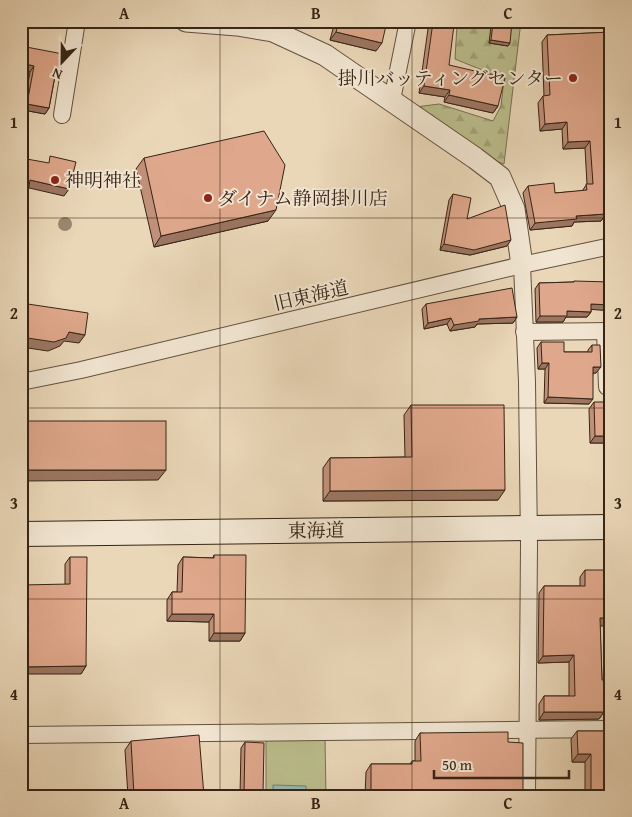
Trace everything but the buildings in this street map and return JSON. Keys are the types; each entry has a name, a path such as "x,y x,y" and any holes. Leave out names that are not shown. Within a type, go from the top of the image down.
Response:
{"main road":[{"name":"東海道","path":"21,534 611,527"}],"street":[{"path":"62,115 76,21"},
{"path":"186,21 237,25 272,31 325,55 500,176 514,209 522,265 527,382 529,528 527,796"},
{"path":"392,100 408,21"},
{"name":"旧東海道","path":"21,382 81,370 522,265 611,246"},
{"path":"524,332 608,331 607,387"},
{"path":"21,735 611,729"}],"green space":[{"path":"456,21 521,21 504,164 459,147 416,107 439,104 493,121 501,106 504,79 455,59"},
{"path":"325,738 326,796 266,796 266,739"}],"water":[{"path":"273,785 306,786 306,796 273,796"}],"place":[{"name":"掛川バッティングセンター","path":"573,78"},
{"name":"神明神社","path":"55,180"},
{"name":"ダイナム静岡掛川店","path":"208,198"}]}
